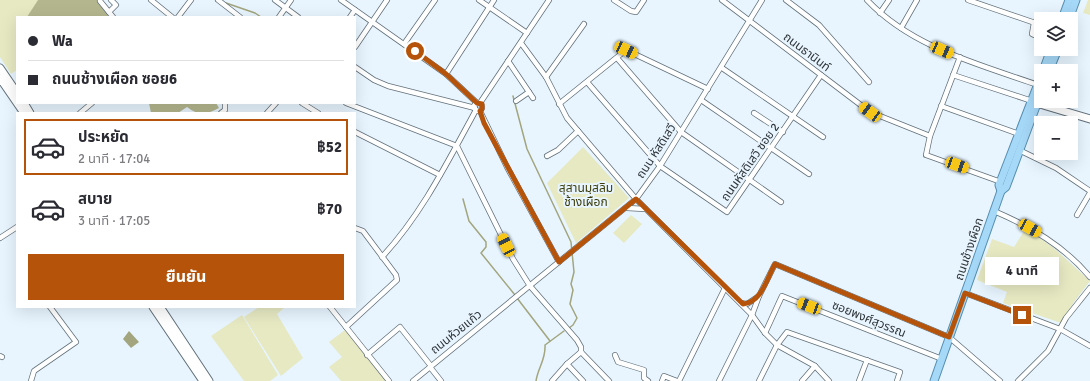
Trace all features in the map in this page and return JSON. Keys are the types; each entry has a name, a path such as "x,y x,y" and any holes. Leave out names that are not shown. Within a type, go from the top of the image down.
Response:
{"main road":[{"path":"1065,12 1069,0"},
{"path":"1072,12 1076,0"},
{"path":"0,68 16,92"},
{"path":"0,78 16,101"},
{"name":"ถนนช้างเผือก","path":"934,381 1001,191 1001,182 1019,134 1034,102"},
{"name":"ถนนช้างเผือก","path":"1001,191 1006,187 1020,150 1034,102"},
{"path":"1054,108 1090,119"},
{"path":"154,308 203,381"},
{"path":"161,308 209,381"}],"street":[{"path":"109,12 116,5 111,0"},
{"path":"151,0 171,16"},
{"path":"179,16 191,0"},
{"path":"218,0 239,16"},
{"path":"275,0 297,16"},
{"path":"280,16 291,0"},
{"path":"342,0 446,74 479,103 482,107 477,110"},
{"path":"356,46 387,0"},
{"path":"404,44 435,0"},
{"path":"479,0 527,33"},
{"path":"446,74 494,0"},
{"path":"382,256 397,241 430,193 477,110 479,103 550,0"},
{"path":"614,0 631,11 636,12 644,0"},
{"name":"ถนนธานินท์","path":"722,0 867,109 881,117 930,136"},
{"name":"ถนน หัสดิเสวี","path":"514,299 636,199 660,166 722,68 762,0"},
{"path":"786,0 819,25 869,82"},
{"path":"867,0 880,13 915,38 960,57 1034,84"},
{"path":"880,13 889,0"},
{"path":"901,28 917,0"},
{"path":"968,0 1034,23 1032,34 1034,35"},
{"path":"102,2 112,16"},
{"path":"351,16 355,10"},
{"path":"546,77 584,24"},
{"path":"521,43 546,77 567,118 636,199 752,315 765,333 777,345 815,366 829,381"},
{"path":"559,104 626,50 708,89"},
{"path":"960,57 930,136 926,155 1001,182"},
{"path":"617,58 681,132 781,202"},
{"path":"508,61 533,98"},
{"path":"356,68 374,80 388,86 477,110 559,262"},
{"path":"722,68 823,138"},
{"path":"953,74 1034,102"},
{"name":"ถนนหัสดิเสวี ซอย 2","path":"660,166 728,212 794,117 821,75"},
{"path":"587,82 660,166"},
{"path":"516,101 529,92"},
{"path":"701,100 809,174"},
{"path":"81,112 91,104"},
{"path":"268,112 275,104"},
{"path":"304,104 316,112"},
{"path":"349,104 457,146 512,259 530,286 576,340 581,347 581,352 609,381"},
{"path":"941,106 1019,134"},
{"path":"754,113 783,132"},
{"path":"546,156 558,150 578,131"},
{"path":"356,133 440,175"},
{"path":"1020,150 1056,168 1090,192 1077,215"},
{"path":"626,208 647,210"},
{"path":"994,211 1042,235 1062,250 1090,277"},
{"path":"0,238 16,228"},
{"path":"346,327 397,280 396,275 363,231 356,228"},
{"path":"719,381 752,315 759,296 775,264 949,337 1000,381"},
{"path":"662,381 664,376 678,381 725,288"},
{"path":"1018,381 1048,351 1076,305 1090,288"},
{"path":"965,293 1060,329 1090,346"},
{"path":"739,302 748,304 759,296"},
{"name":"ซอยพงศ์สุวรรณ","path":"765,333 782,296 942,359"},
{"name":"ถนนห้วยแก้ว","path":"413,381 514,299"},
{"path":"31,381 34,371 76,342 51,308"},
{"path":"331,308 389,381"},
{"path":"368,355 400,327 441,381"},
{"path":"759,381 777,345 787,332 900,372 899,380"},
{"path":"552,381 567,364 581,352"},
{"path":"616,355 618,362 644,370 644,378 648,381"},
{"path":"859,381 867,360"},
{"path":"567,364 583,381"},
{"path":"802,381 815,366"}],"green space":[{"path":"0,0 44,0 35,16 16,16 16,71 11,74 0,57"},
{"path":"1088,0 1090,0 1090,15 1083,13"},
{"name":"สุสานมุสลิม ช้างเผือก","path":"583,147 629,198 576,243 547,183"},
{"path":"631,215 642,224 624,243 613,233"},
{"path":"1026,228 1055,249 1090,281 1074,302 1061,323 1003,303 1007,292 977,280 992,239 1014,247"},
{"path":"258,308 284,308 277,314 303,358 281,376 244,317"},
{"path":"242,315 278,375 270,381 244,381 211,336"},
{"path":"345,330 386,381 341,381 329,367 342,357 329,342"}],"shaded area":[{"path":"38,0 97,0 108,16 28,16"},
{"path":"149,104 217,104 219,108 210,112 195,112 187,107 180,112 151,112"},
{"path":"129,331 139,342 131,348 123,339"}],"waterway":[{"path":"226,3 260,16"},
{"path":"513,96 527,149 571,242 574,272 571,284 573,290 570,304 577,318 573,325 569,328"},
{"path":"463,199 469,221 486,242 486,247 481,253 515,295"},
{"path":"517,298 550,341"},
{"path":"536,381 543,359 545,345 564,331"}],"route":[{"path":"415,51 446,74 477,103 482,104 482,109 480,111 484,123 559,262 636,199 712,276 743,304 748,304 759,296 775,264 938,331 949,337 965,293 1022,315"}]}
